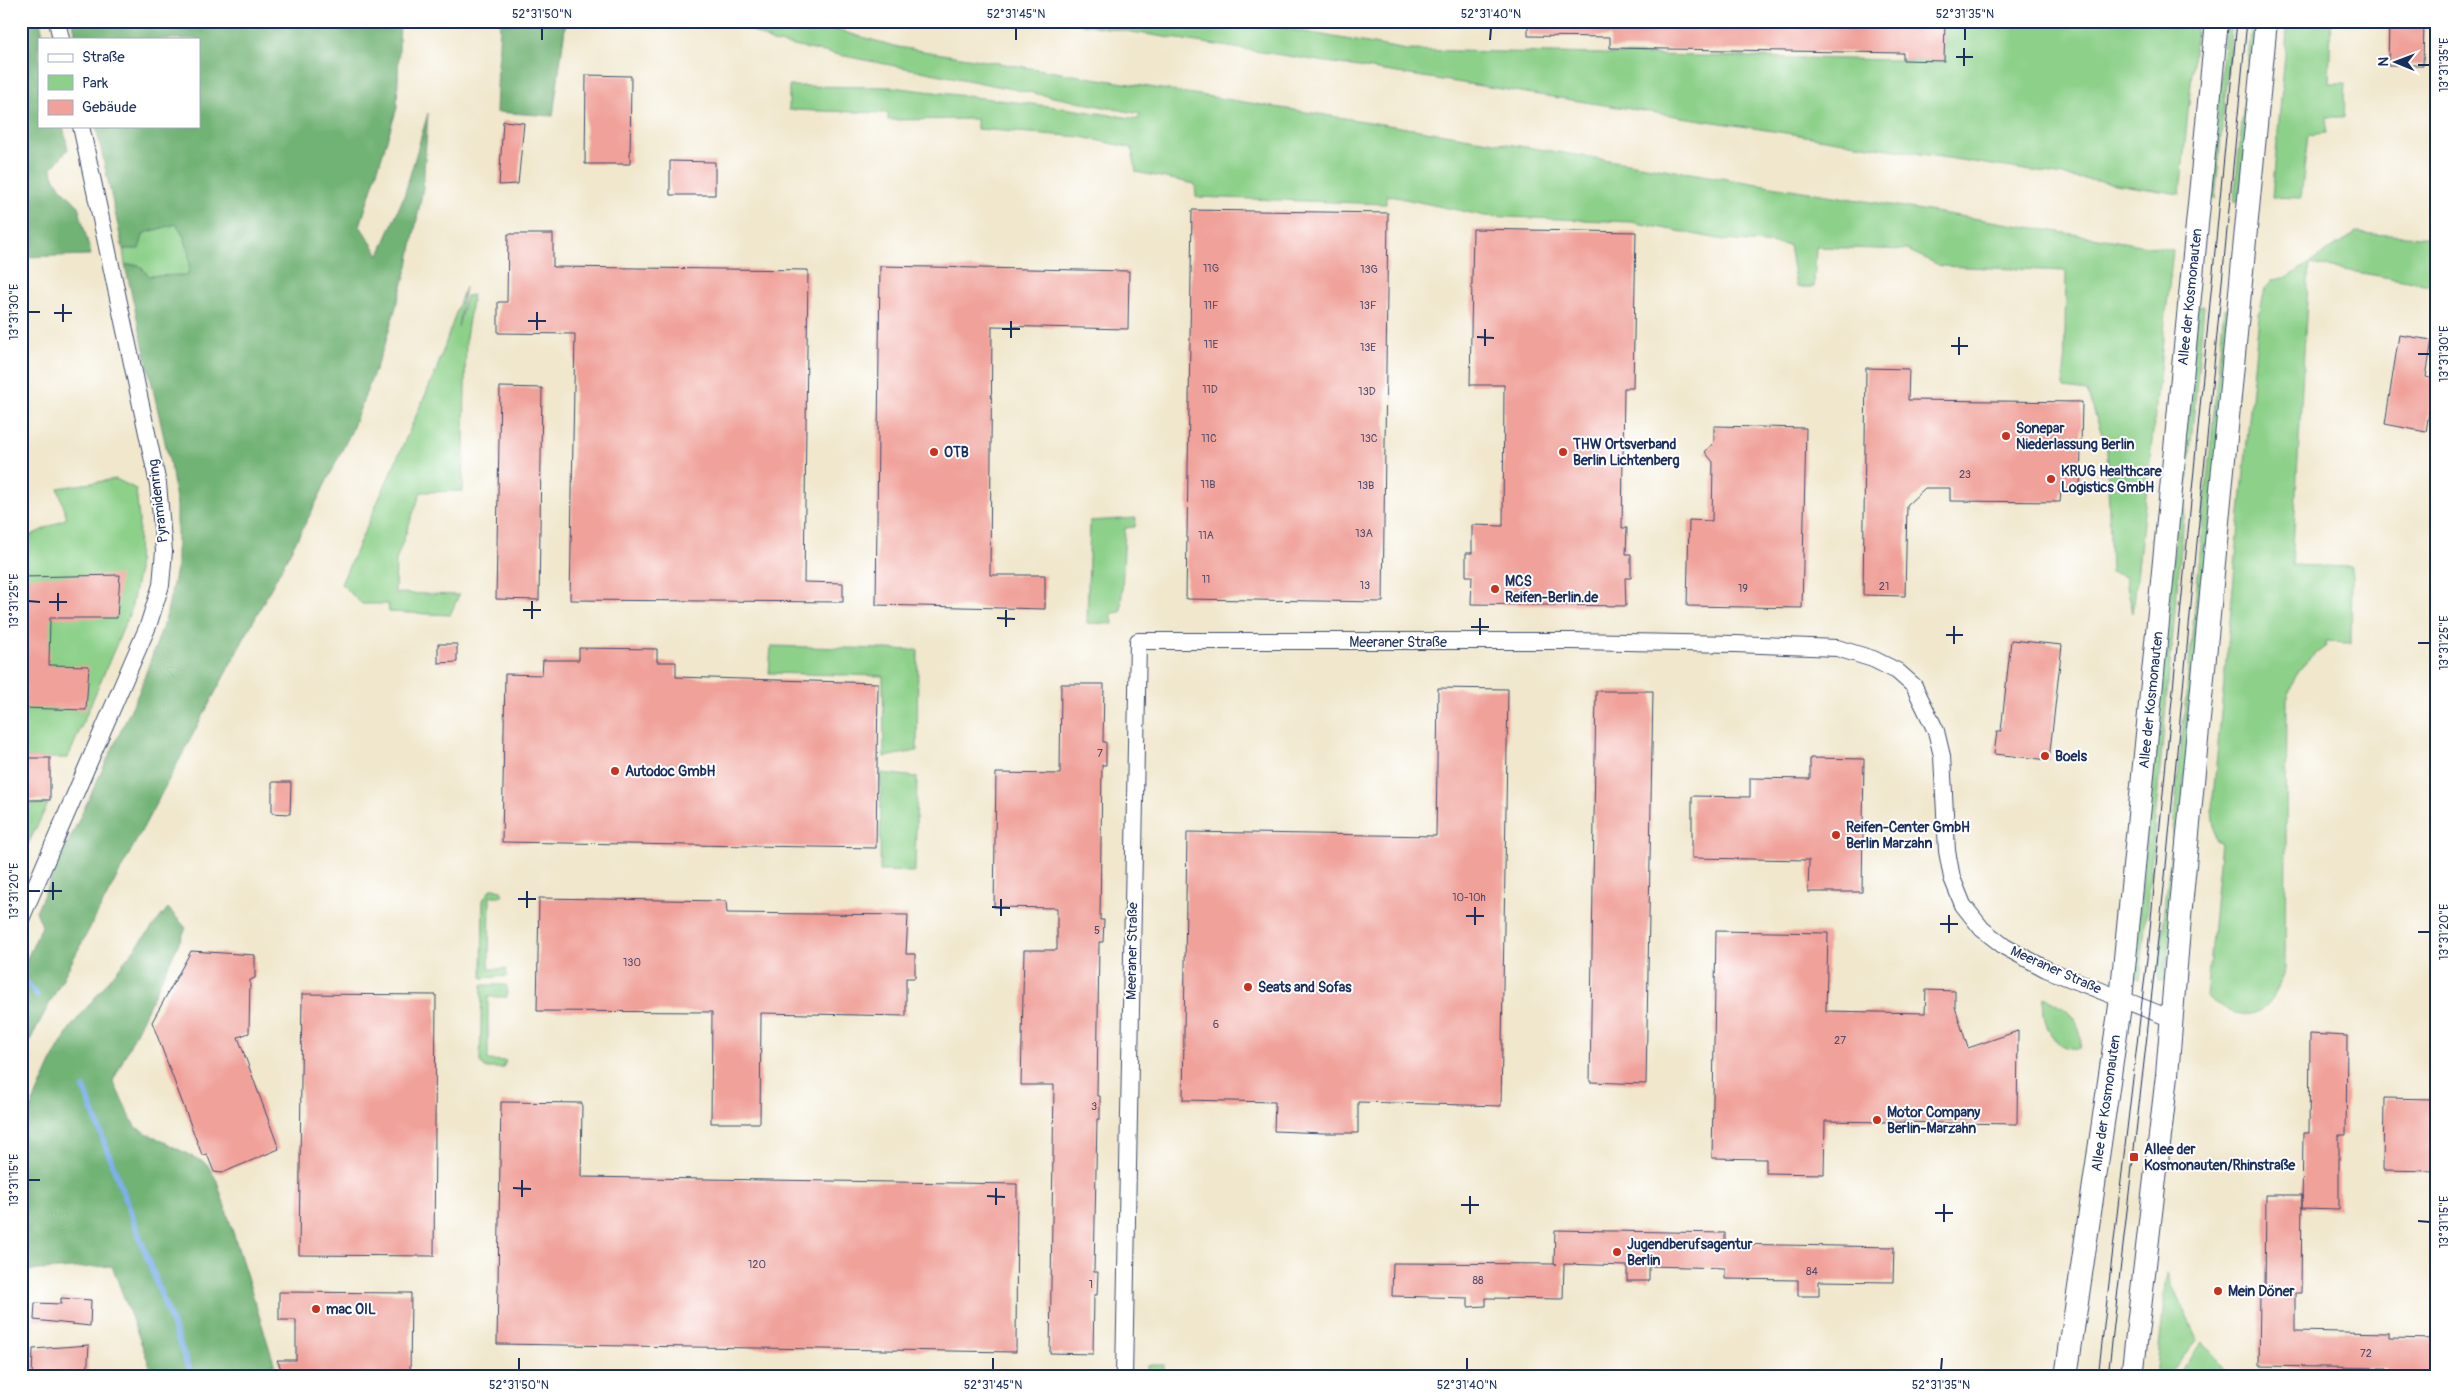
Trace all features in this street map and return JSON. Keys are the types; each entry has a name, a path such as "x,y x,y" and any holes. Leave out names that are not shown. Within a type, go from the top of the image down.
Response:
{"main road":[{"name":"Allee der Kosmonauten","path":"2066,1377 2121,999 2217,21"},
{"path":"2132,1377 2172,1019 2180,917 2266,21"}],"street":[{"path":"57,21 61,38"},
{"name":"Pyramidenring","path":"22,918 148,626 161,585 164,551 163,519 152,447 81,128"},
{"name":"Meeraner Straße","path":"1124,1377 1138,640 1734,644 1836,648 1872,659 1897,671 1914,686 1925,705 1936,731 1942,756 1947,851 1952,878 1964,905 1982,929 2005,947 2046,968 2172,1019"}],"green space":[{"path":"21,21 40,21 44,38 38,38 38,128 63,128 68,149 52,168 53,175 60,187 78,205 91,255 21,257"},
{"path":"73,21 400,21 397,108 360,226 379,255 404,196 428,113 423,188 408,266 385,344 351,432 312,511 21,1057 21,971 42,926 36,911 139,692 166,617 177,564 177,506 172,473 125,265 139,265 149,276 187,275 189,269 188,248 183,234 176,224 144,233 139,249 123,249 96,128 200,128 200,38 76,38"},
{"path":"500,21 566,21 553,116 496,112"},
{"path":"734,21 804,21 898,47 2173,250 2133,613 2125,577 2111,572 2107,449 2087,391 2064,388 2066,271 1941,266 1907,250 1816,247 1814,287 1796,287 1789,245 1724,240 1631,222 1485,216 1386,195 1386,204 1196,197 1195,184 1136,172 1132,148 1082,137 977,129 977,119 888,120 888,113 789,110 789,86 892,87 1138,119 1140,114 773,42"},
{"path":"1061,21 1244,21 1407,50 1944,61 1945,21 2197,21 2180,194"},
{"path":"2226,21 2232,21 2215,199 2209,198"},
{"path":"2252,21 2258,21 2240,201 2234,201"},
{"path":"2288,21 2331,21 2329,83 2346,83 2344,117 2327,117 2326,133 2308,135 2301,198 2272,197"},
{"path":"176,224 183,234 188,248 190,263 188,275 149,276 139,265 125,265 123,249 138,248 144,233"},
{"path":"2356,233 2437,238 2437,286 2309,264 2292,565 2352,567 2351,643 2326,642 2326,646 2300,669 2287,700 2285,969 2276,992 2268,1004 2261,1010 2253,1013 2237,1013 2220,1007 2206,997 2221,842 2215,840 2212,808 2259,315 2265,289 2273,280 2288,277"},
{"path":"465,287 458,327 466,296 473,295 466,337 463,491 421,492 396,560 395,593 459,595 450,615 389,612 388,604 362,604 341,584 436,371"},
{"path":"2198,305 2204,306 2140,979 2133,977"},
{"path":"2224,309 2231,310 2165,980 2158,981"},
{"path":"116,479 136,489 139,520 138,574 131,610 68,758 21,758 21,540 67,518 58,488"},
{"path":"1136,518 1135,527 1125,528 1121,612 1112,613 1113,624 1087,623 1090,521"},
{"path":"771,646 918,650 917,751 884,757 883,676 769,673"},
{"path":"881,773 917,777 915,872 880,871"},
{"path":"21,804 48,804 21,858"},
{"path":"495,888 501,890 503,896 490,896 489,969 506,969 507,976 482,978 483,900 490,890"},
{"path":"168,908 186,928 113,1081 135,1127 207,1164 217,1181 274,1363 249,1377 154,1377 112,1266 21,1271 21,1129 54,1056 70,1028"},
{"path":"482,985 507,986 507,997 488,997 488,1060 506,1061 503,1068 485,1068 480,1062"},
{"path":"2044,997 2060,1006 2077,1023 2080,1030 2080,1048 2070,1048 2062,1045 2050,1033 2044,1015"},
{"path":"2167,1274 2197,1339 2166,1377 2156,1377"},
{"path":"2203,1342 2231,1377 2175,1377"},
{"path":"274,1363 280,1377 249,1377"},
{"path":"1148,1365 1164,1365 1164,1377 1148,1377"}],"building":[{"path":"1528,21 1945,21 1944,61 1903,60 1903,53 1610,48 1610,37 1528,36"},
{"path":"2389,21 2424,21 2423,65 2388,65"},
{"path":"586,75 631,76 630,164 585,164"},
{"path":"503,121 524,123 518,184 499,185"},
{"path":"670,161 715,162 715,195 670,195"},
{"path":"1192,210 1388,213 1383,602 1186,599"},
{"path":"1473,229 1636,232 1633,388 1624,388 1622,528 1627,528 1626,554 1631,554 1631,578 1625,578 1626,606 1471,604 1472,576 1466,576 1466,553 1472,553 1472,525 1503,526 1504,385 1470,385"},
{"path":"508,234 553,234 553,267 808,270 804,582 843,583 843,602 570,600 575,334 498,333 498,302 507,302"},
{"name":"OTB","path":"880,266 1129,271 1128,329 992,326 990,575 1045,575 1045,609 876,605"},
{"path":"2399,335 2432,340 2426,377 2434,379 2426,432 2385,424"},
{"path":"1866,368 1909,369 1908,400 2082,402 2080,490 2061,490 2060,502 1950,501 1950,488 1925,488 1907,505 1905,596 1863,595"},
{"path":"500,387 542,388 539,600 496,599"},
{"path":"1714,426 1806,428 1802,608 1687,606 1689,520 1712,521 1713,462 1705,452 1714,442"},
{"path":"120,575 117,618 50,618 49,665 89,666 86,710 21,708 21,577"},
{"path":"2011,640 2062,645 2049,760 1994,754 1997,731 2001,731"},
{"path":"438,644 457,644 457,662 438,663"},
{"path":"579,648 657,649 657,662 676,662 676,677 878,683 876,848 502,842 505,674 542,675 543,660 579,660"},
{"path":"1061,684 1104,684 1103,742 1106,742 1106,765 1102,765 1100,920 1104,920 1103,942 1099,942 1097,1096 1100,1096 1100,1119 1097,1119 1094,1272 1098,1272 1097,1295 1094,1295 1093,1354 1050,1353 1054,1085 1021,1085 1024,950 1057,950 1057,908 994,907 996,773 1060,774"},
{"path":"1438,688 1508,689 1501,1106 1358,1102 1358,1133 1324,1133 1274,1131 1275,1102 1183,1100 1187,832 1436,836"},
{"path":"1596,691 1653,691 1646,1084 1590,1082"},
{"path":"21,758 50,758 50,800 21,800"},
{"path":"1810,758 1864,759 1862,892 1808,892 1809,860 1692,858 1692,796 1750,797 1750,778 1810,779"},
{"path":"272,782 291,782 290,814 272,813"},
{"path":"539,898 726,901 727,913 908,915 906,954 915,954 915,978 906,978 906,1016 761,1013 760,1123 711,1123 712,1012 537,1011"},
{"path":"1716,931 1828,933 1826,1011 1925,1013 1926,990 1955,991 1955,1007 1968,1048 2018,1031 2017,1124 1825,1121 1824,1174 1766,1173 1766,1159 1712,1158"},
{"path":"191,951 255,955 255,978 250,980 249,1033 238,1037 279,1149 222,1173 214,1172 207,1154 202,1155 152,1022"},
{"path":"302,994 436,995 434,1256 299,1255"},
{"path":"2310,1034 2347,1036 2346,1135 2339,1135 2339,1209 2302,1208 2303,1133 2309,1133"},
{"path":"2384,1098 2435,1099 2434,1171 2383,1170"},
{"path":"501,1102 582,1103 581,1177 1017,1184 1016,1352 497,1344"},
{"path":"2266,1195 2302,1195 2301,1293 2295,1293 2295,1331 2389,1333 2389,1338 2437,1339 2437,1375 2387,1374 2387,1368 2259,1366 2260,1292 2265,1292"},
{"path":"1555,1230 1725,1233 1725,1244 1894,1247 1893,1282 1819,1281 1819,1296 1798,1296 1798,1280 1725,1279 1725,1268 1649,1266 1649,1281 1627,1281 1627,1266 1564,1264 1563,1299 1486,1298 1486,1306 1468,1307 1468,1298 1392,1296 1393,1263 1554,1264"},
{"path":"279,1292 411,1293 410,1377 285,1377 277,1360 296,1360 296,1320 279,1320"},
{"path":"61,1298 91,1300 90,1326 34,1320 35,1303 61,1304"},
{"path":"89,1345 87,1377 32,1377 33,1349"}],"waterway":[{"path":"21,975 37,995"},
{"path":"84,1088 192,1377"}],"tram line":[{"path":"2098,1377 2148,950 2237,21"},
{"path":"2108,1377 2164,887 2247,21"}],"place":[{"name":"Sonepar Niederlassung Berlin","path":"2006,436"},
{"name":"OTB","path":"934,452"},
{"name":"THW Ortsverband Berlin Lichtenberg","path":"1563,452"},
{"name":"KRUG Healthcare Logistics GmbH","path":"2051,479"},
{"name":"MCS Reifen-Berlin.de","path":"1495,589"},
{"name":"Boels","path":"2045,756"},
{"name":"Autodoc GmbH","path":"615,771"},
{"name":"Reifen-Center GmbH Berlin Marzahn","path":"1836,835"},
{"name":"Seats and Sofas","path":"1248,987"},
{"name":"Motor Company Berlin-Marzahn","path":"1877,1120"},
{"name":"Allee der Kosmonauten/Rhinstraße","path":"2134,1157"},
{"name":"Jugendberufsagentur Berlin","path":"1617,1252"},
{"name":"Mein Döner","path":"2218,1291"},
{"name":"mac OIL","path":"316,1309"}]}
